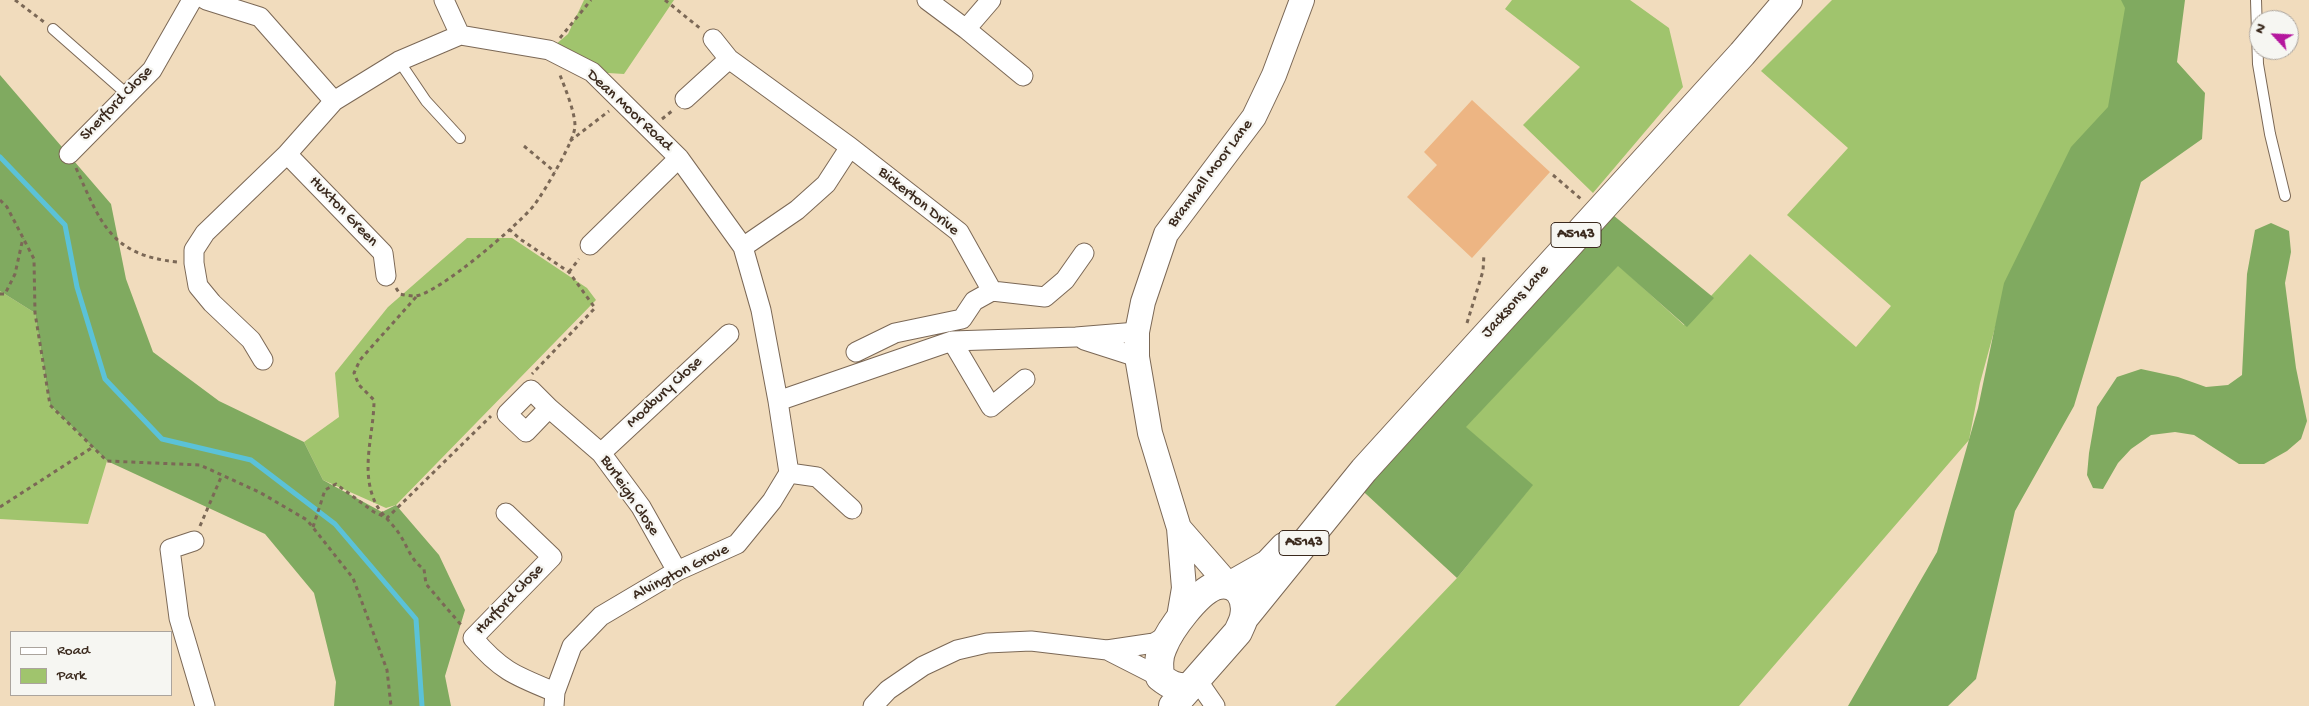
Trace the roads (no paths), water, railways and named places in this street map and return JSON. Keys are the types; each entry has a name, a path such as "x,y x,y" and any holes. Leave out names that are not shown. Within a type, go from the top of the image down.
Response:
{"main road":[{"name":"Jacksons Lane","path":"1364,470 1268,564 1229,584 1214,587 1198,597 1162,647 1158,663 1173,689 1238,632 1244,618 1364,470 1742,54 1788,0"},
{"path":"1229,584 1239,591 1245,602 1244,618"}],"street":[{"name":"Sherford Close","path":"69,154 152,70 192,0"},
{"path":"206,0 260,17 334,101"},
{"path":"928,0 1023,76"},
{"path":"966,29 991,0"},
{"name":"Bramhall Moor Lane","path":"1174,628 1184,588 1179,528 1150,433 1137,357 1137,332 1146,294 1166,234 1254,117 1274,75 1302,0"},
{"path":"263,360 251,340 212,303 198,286 194,250 205,233 287,154 334,101 399,61 460,34 448,2"},
{"name":"Dean Moor Road","path":"460,34 549,50 592,72 679,158 743,247 761,310 778,400"},
{"name":"Bickerton Drive","path":"713,39 729,59 850,147 959,232 992,291"},
{"path":"685,99 729,59"},
{"path":"743,247 797,210 826,184 850,147"},
{"name":"Huxton Green","path":"287,154 383,253 386,276"},
{"path":"590,245 679,158"},
{"path":"856,352 895,333 962,319 974,301 992,291 1045,297 1065,280 1084,253"},
{"path":"852,509 817,477 789,473 778,400 952,340 1076,337 1137,332"},
{"name":"Modbury Close","path":"601,453 729,334"},
{"path":"1076,337 1137,357"},
{"path":"952,340 991,407 1025,379"},
{"name":"Burleigh Close","path":"549,408 601,453 641,507 677,571"},
{"name":"Alvington Grove","path":"555,699 572,646 601,616 677,571 737,544 772,501 789,473"},
{"name":"Harford Close","path":"506,513 552,557 473,638 490,658 513,675 555,699"},
{"name":"Bramhall Moor Lane","path":"1179,528 1229,584"},
{"path":"194,541 170,549 179,618 205,706"},
{"path":"873,706 888,690 923,666 957,650 988,643 1031,641 1107,650 1154,643 1174,628"},
{"path":"1107,650 1173,689 1215,706"}],"lane":[{"path":"2256,0 2258,64 2270,134 2285,196"},
{"path":"53,29 128,95"},
{"path":"399,61 426,101 460,138"}],"waterway":[{"path":"0,157 65,225 77,287 105,379 162,439 251,460 335,524 416,619 422,706"}]}
